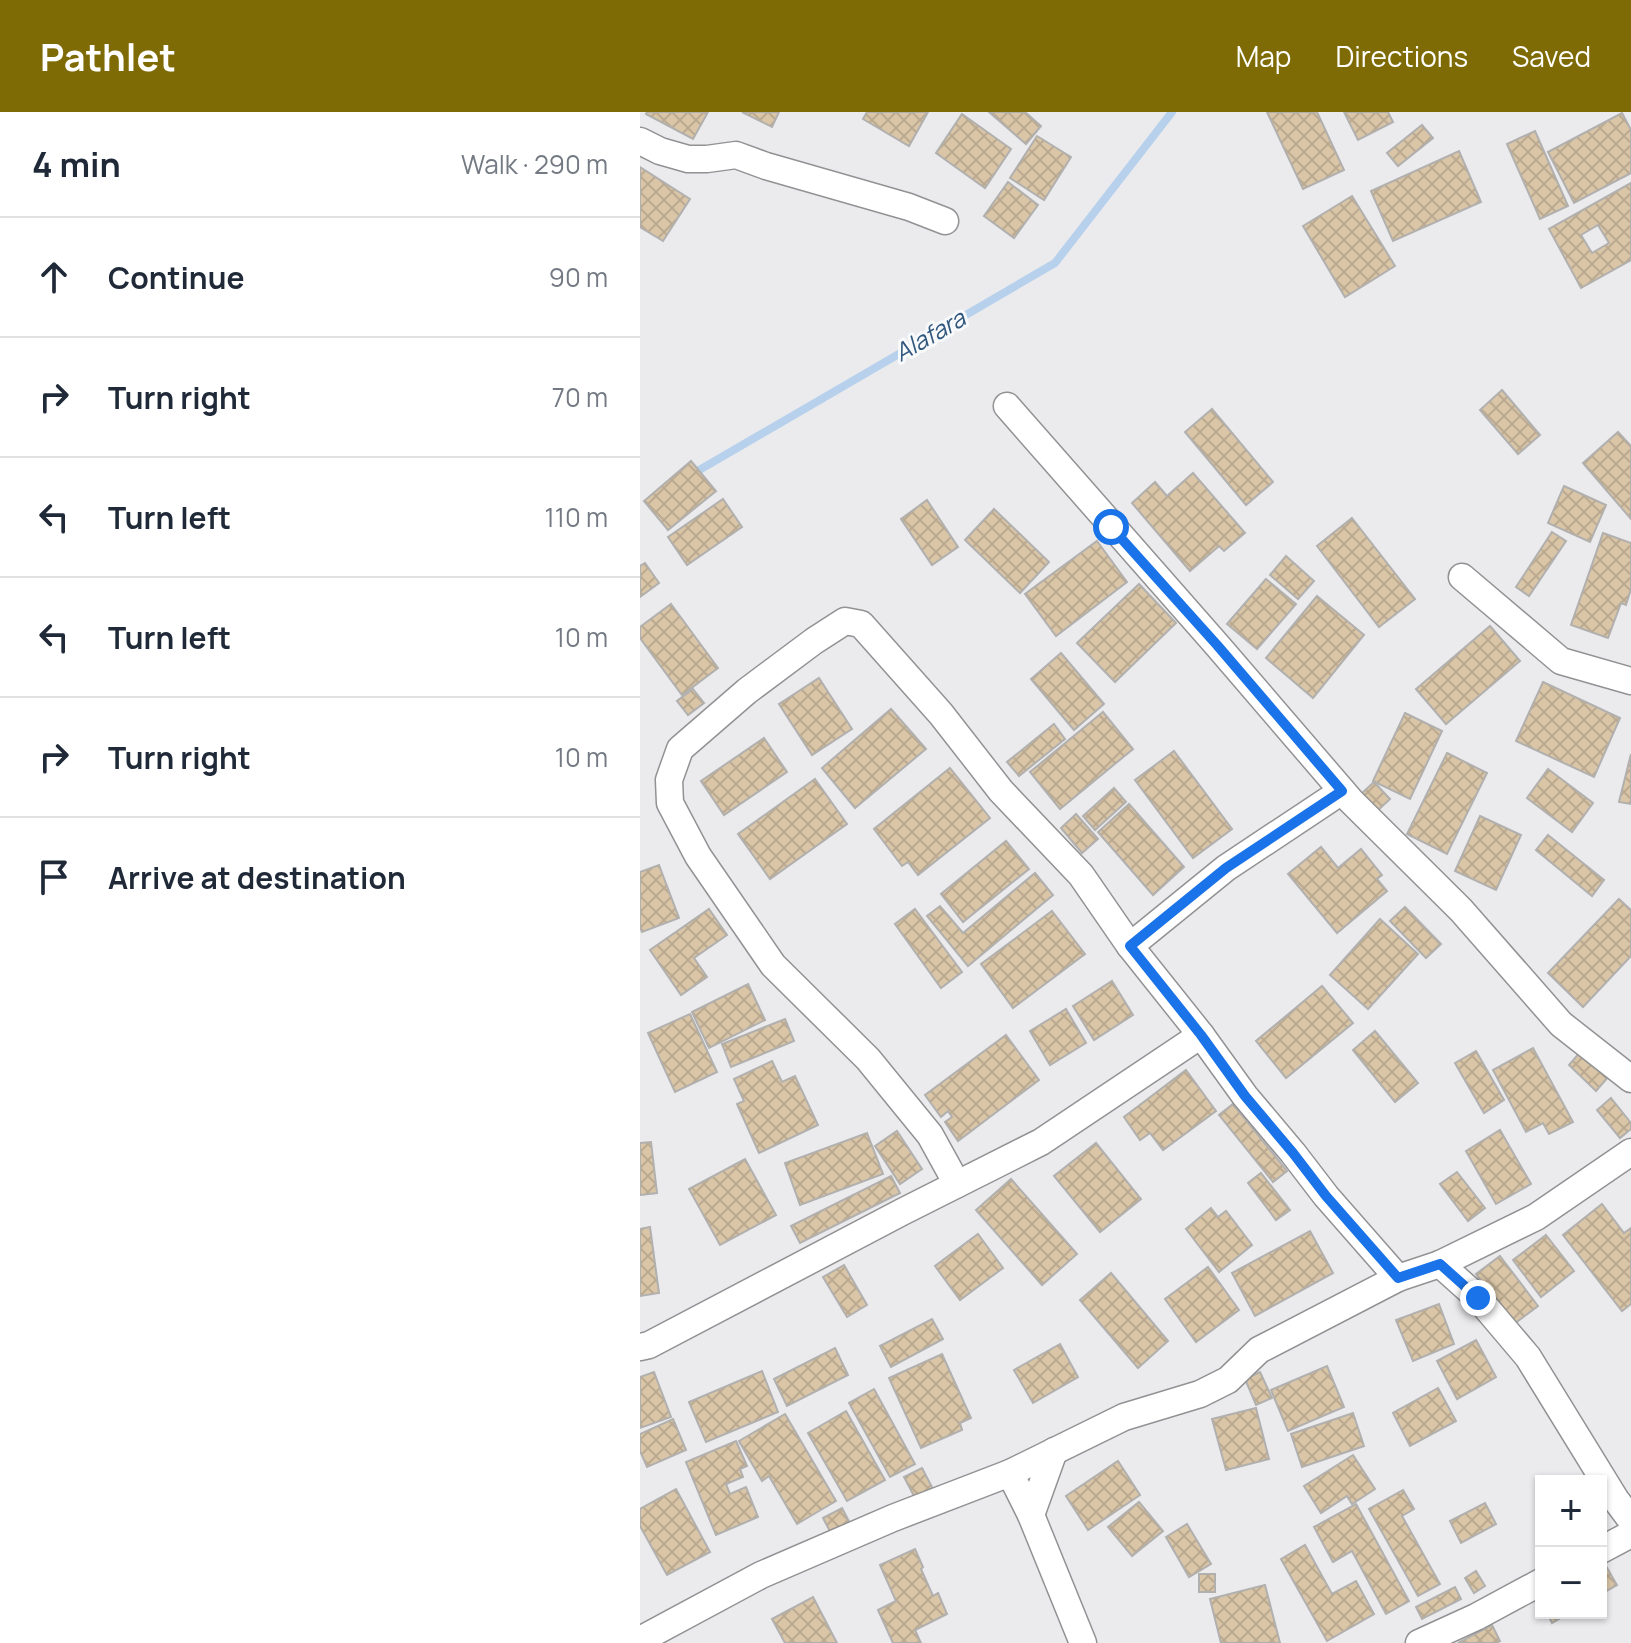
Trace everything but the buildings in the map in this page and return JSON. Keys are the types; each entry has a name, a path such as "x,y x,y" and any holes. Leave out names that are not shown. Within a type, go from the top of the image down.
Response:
{"street":[{"path":"640,141 688,159 736,155 909,207 945,221"},
{"path":"1007,406 1342,791 1461,910 1561,1024 1631,1079"},
{"path":"1462,577 1561,661 1631,681"},
{"path":"957,1184 930,1135 868,1059 773,965 698,856 670,803 669,780 680,749 747,691 845,621 861,624 941,714 1001,791 1081,875 1130,946 1245,1096 1398,1278"},
{"path":"1130,946 1226,868 1342,791"},
{"path":"640,1347 1041,1142 1201,1035"},
{"path":"640,1640 761,1575 893,1518 1010,1473 1124,1417 1200,1394 1228,1380 1259,1350 1398,1278 1440,1264 1536,1217 1631,1152"},
{"path":"1440,1264 1478,1298 1528,1357 1631,1520"},
{"path":"1031,1515 1054,1451"},
{"path":"1010,1473 1031,1515 1083,1643"},
{"path":"1607,1547 1631,1534"},
{"path":"1419,1643 1535,1585"}],"waterway":[{"name":"Alafara","path":"689,476 1055,263 1172,112"}],"route":[{"path":"1111,527 1342,791 1226,868 1130,946 1245,1096 1398,1278 1440,1264 1478,1298"}]}
